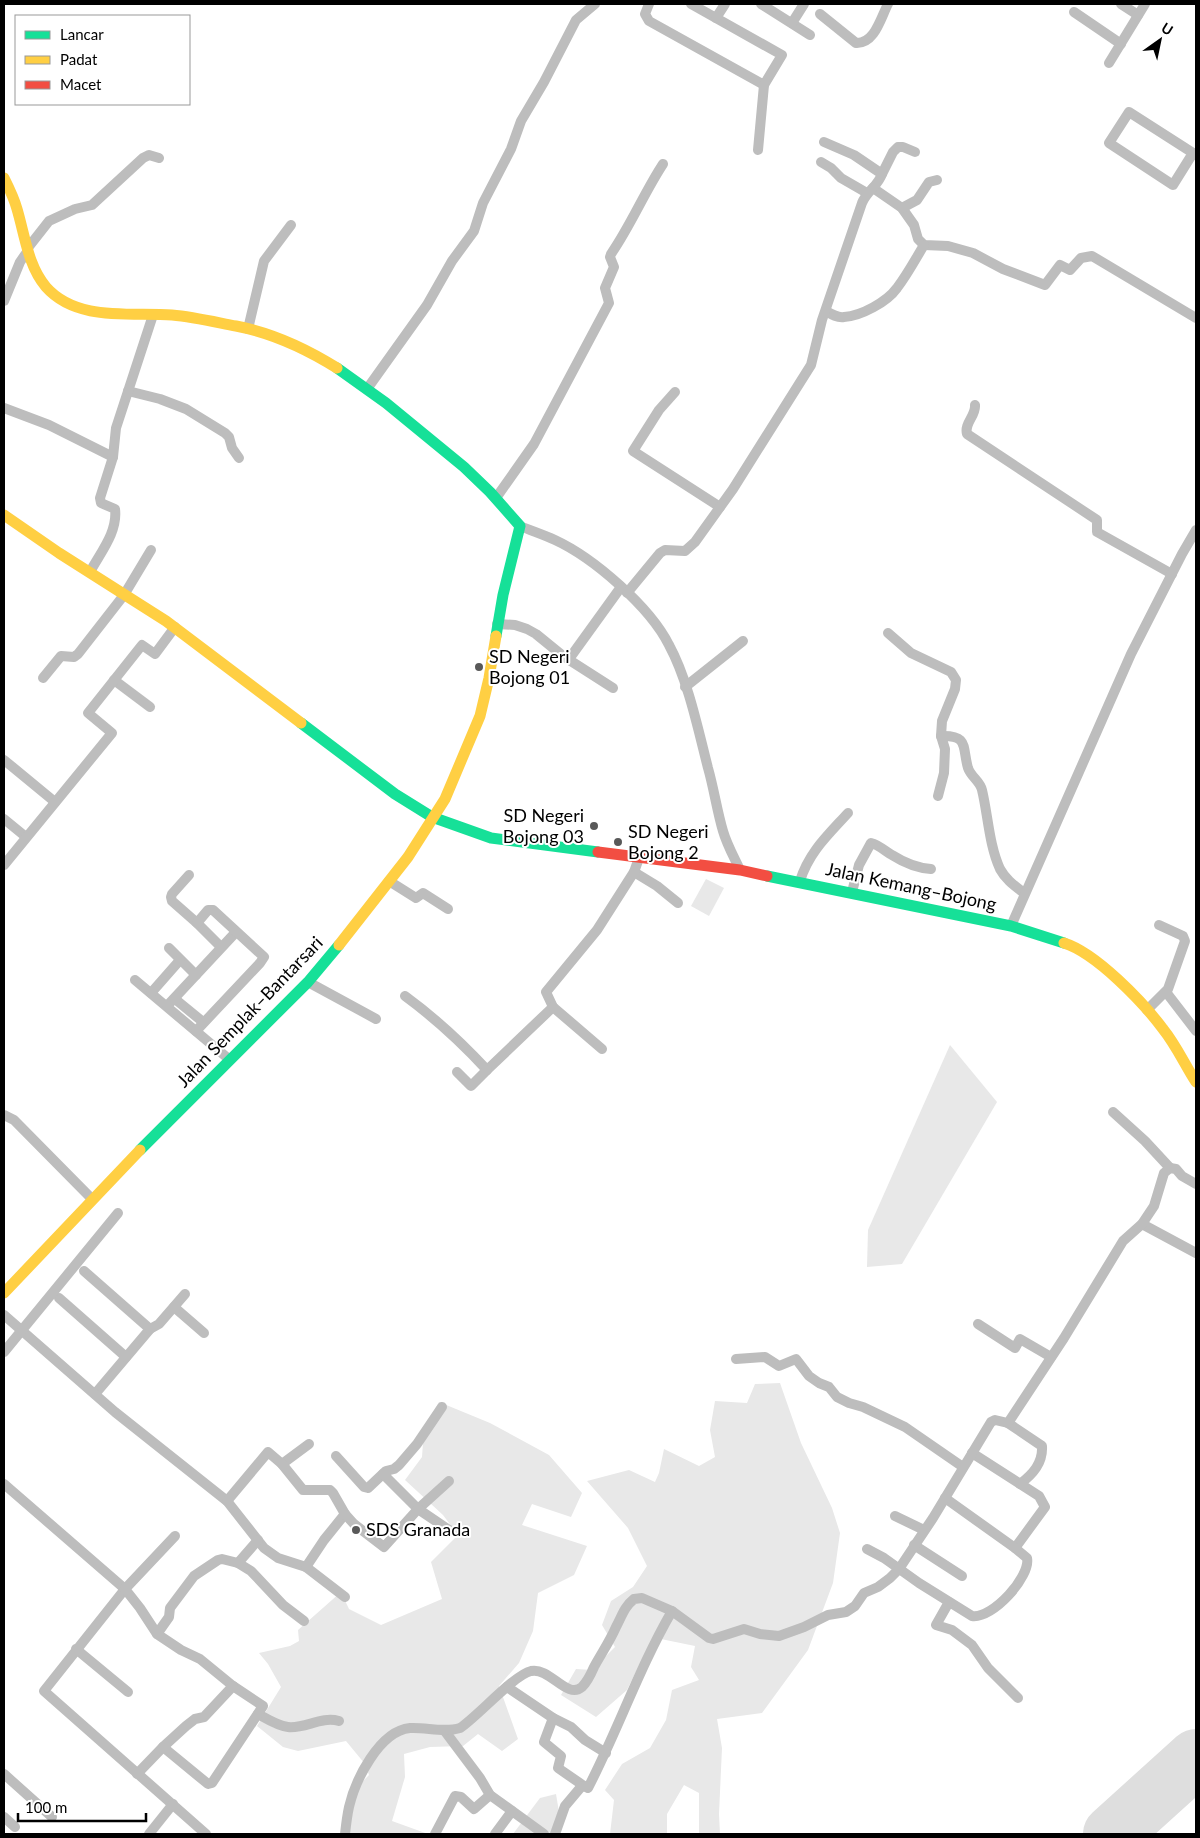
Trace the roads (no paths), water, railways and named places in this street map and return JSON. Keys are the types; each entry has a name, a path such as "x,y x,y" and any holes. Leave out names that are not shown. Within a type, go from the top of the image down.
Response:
{"street":[{"path":"367,389 427,305 452,261 474,231 484,203 511,149 520,121 544,82 576,20 595,4"},
{"path":"649,4 645,14 649,21 764,85"},
{"path":"691,4 782,55 764,85 758,150"},
{"path":"716,18 725,4"},
{"path":"761,4 810,35"},
{"path":"792,23 804,4"},
{"path":"820,14 856,43 861,43 871,37 888,4"},
{"path":"1121,4 1138,15"},
{"path":"1109,63 1145,4"},
{"path":"1074,12 1121,44"},
{"path":"1130,112 1195,154 1173,185 1109,143 1130,112"},
{"path":"824,142 854,155 882,174"},
{"path":"569,659 624,590 663,551 685,551 691,546 720,507 809,370 819,330 848,242 870,191 877,185 898,147 915,152"},
{"path":"4,301 20,262 49,221 75,209 92,205 143,158 149,155 159,158"},
{"path":"821,162 831,168 841,178 902,208 914,225 918,239 924,246 943,246 973,253 1003,269 1045,285 1060,265 1070,270 1081,258 1092,256 1196,318"},
{"path":"496,498 534,444 609,303 606,288 614,267 610,257 611,254 663,164"},
{"path":"4,178 13,198 27,251 40,279 50,292 61,301 94,311 153,316 180,316 248,329 288,341 367,389 466,469 496,498 520,526 572,549 602,571 639,604 661,630 676,659 708,770 723,831 740,870"},
{"path":"902,208 917,200 929,182 937,180"},
{"path":"248,329 264,261 291,225"},
{"path":"826,311 833,316 842,318 865,310 890,296 897,289 924,246"},
{"path":"90,572 109,540 114,525 115,509 101,503 100,500 113,457 116,428 153,316"},
{"path":"128,391 186,409 225,433 229,437 232,448 239,458"},
{"path":"676,392 659,410 633,451 720,507"},
{"path":"975,405 975,410 966,427 966,434 1097,520 1097,532 1172,574"},
{"path":"4,408 49,425 113,457"},
{"name":"Jalan Kemang–Bojong","path":"4,515 175,627 380,783 432,817 491,838 548,848 740,870 1011,926 1131,654 1196,530"},
{"name":"Jalan Semplak–Bantarsari","path":"4,1293 92,1199 308,982 408,857 445,799 480,716 494,652 497,624 520,526"},
{"path":"43,678 61,656 76,656 124,594 151,550"},
{"path":"497,624 515,625 528,629 613,688"},
{"path":"4,865 112,733 88,713 142,644 155,654 175,627"},
{"path":"888,633 911,653 951,672 956,680 955,689 942,721 941,736 945,749 944,773 938,796"},
{"path":"685,687 743,640"},
{"path":"114,680 150,707"},
{"path":"941,736 956,737 964,744 968,768 982,788 988,824 1000,869 1009,882 1024,893"},
{"path":"4,760 55,802"},
{"path":"800,881 804,868 813,852 848,813"},
{"path":"4,819 26,837"},
{"path":"852,892 859,865 871,843 900,860 922,868 931,869"},
{"path":"602,1049 553,1007 546,992 597,930 634,872 639,858"},
{"path":"634,872 657,886 678,903"},
{"path":"189,875 171,897 172,901 221,947"},
{"path":"389,881 416,898 423,893 448,909"},
{"path":"196,1031 263,959 211,909 197,923"},
{"path":"1147,1010 1166,992 1174,978 1185,939 1159,925"},
{"path":"1011,926 1071,945 1108,971 1164,1030 1196,1082"},
{"path":"171,1002 236,932"},
{"path":"169,948 196,975"},
{"path":"151,993 180,960"},
{"path":"135,980 151,993 171,1002 203,1022"},
{"path":"308,982 376,1019"},
{"path":"1166,992 1196,1031"},
{"path":"405,996 429,1014 467,1048 487,1070"},
{"path":"171,1002 196,1031 230,1060"},
{"path":"457,1072 471,1086 553,1007"},
{"path":"1113,1112 1145,1141 1170,1168 1176,1169 1182,1176 1196,1184"},
{"path":"4,1115 14,1120 92,1199"},
{"path":"1008,1423 1122,1241 1142,1224 1154,1206 1164,1173 1170,1168"},
{"path":"4,1352 118,1213"},
{"path":"1142,1224 1196,1253"},
{"path":"84,1271 150,1329"},
{"path":"95,1394 150,1329 159,1324 185,1294"},
{"path":"59,1298 126,1357"},
{"path":"174,1307 204,1333"},
{"path":"4,1315 146,1438 227,1501 264,1548 278,1558 306,1567 345,1597"},
{"path":"978,1324 1015,1348 1020,1338 1051,1357"},
{"path":"736,1359 763,1357 780,1366 796,1359 809,1376 819,1384 829,1387 837,1397 862,1406 902,1426 963,1467"},
{"path":"336,1456 366,1488 383,1474 399,1465 417,1444 442,1407"},
{"path":"345,1834 349,1807 354,1792 369,1762 384,1741 402,1730 410,1728 444,1730 460,1728 507,1687 525,1674 537,1670 572,1690 576,1690 585,1683 617,1626 624,1609 634,1599 642,1598 672,1611 709,1638 713,1639 744,1629 760,1634 779,1636 804,1627 828,1615 846,1612 854,1606 864,1593 878,1587 899,1569 995,1420 1008,1423 1042,1446 1041,1461 1020,1484"},
{"path":"282,1464 309,1444"},
{"path":"227,1501 267,1452 282,1464 303,1490 330,1490 345,1514 354,1524 384,1547 418,1509 449,1481"},
{"path":"972,1453 1038,1496 1045,1507 1015,1548"},
{"path":"383,1474 418,1509 452,1532"},
{"path":"4,1484 124,1589 140,1608 157,1634 180,1650 200,1659 233,1686 262,1704 258,1714 211,1784 208,1784 163,1747"},
{"path":"867,1549 884,1558 972,1616 977,1616 999,1606 1010,1594 1027,1567 1027,1558 945,1498"},
{"path":"306,1567 324,1540 345,1514"},
{"path":"895,1516 924,1530"},
{"path":"176,1536 124,1589 44,1690 206,1834"},
{"path":"238,1563 258,1540"},
{"path":"914,1545 962,1576"},
{"path":"157,1634 169,1617 170,1608 194,1576 218,1560 238,1563 251,1571 283,1605 304,1621"},
{"path":"949,1602 936,1625 952,1630 972,1645 988,1668 1018,1698"},
{"path":"553,1718 544,1742 561,1756 557,1767 588,1788 606,1753 649,1653 672,1611"},
{"path":"76,1649 128,1692"},
{"path":"137,1774 163,1747 194,1720 204,1717 233,1686"},
{"path":"507,1687 553,1718 572,1727 585,1740 606,1753"},
{"path":"258,1714 285,1727 327,1720 339,1721"},
{"path":"444,1730 480,1778 490,1795 544,1834"},
{"path":"4,1774 52,1817"},
{"path":"555,1834 565,1806 572,1796 584,1786"},
{"path":"436,1834 455,1796 461,1796 474,1809 490,1795"},
{"path":"149,1834 172,1804"},
{"path":"495,1834 512,1811"},
{"path":"4,1817 15,1827"}],"place":[{"name":"SD Negeri Bojong 01","path":"479,667"},
{"name":"SD Negeri Bojong 03","path":"594,826"},
{"name":"SD Negeri Bojong 2","path":"618,842"},
{"name":"SDS Granada","path":"356,1530"}]}
